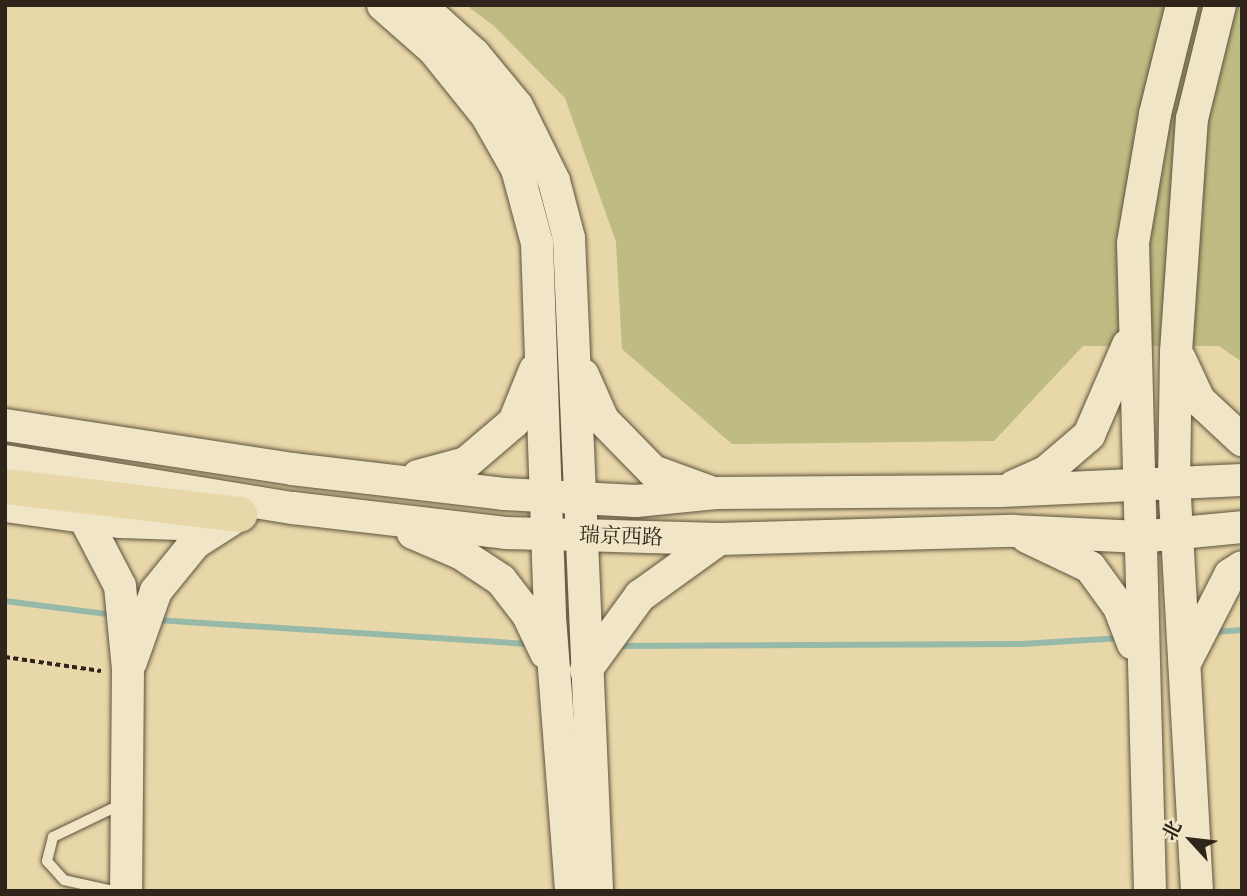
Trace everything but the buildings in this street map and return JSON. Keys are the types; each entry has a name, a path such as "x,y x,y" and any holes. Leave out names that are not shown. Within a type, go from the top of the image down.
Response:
{"main road":[{"path":"5,486 239,514"}],"street":[{"path":"383,5 434,50 487,116 517,169 537,243 539,359 548,535 539,616 554,675 571,891"},
{"path":"420,5 474,54 517,106 554,181 569,238 581,498 582,618 597,891"},
{"path":"1150,891 1144,815 1133,243 1155,114 1182,5"},
{"path":"1197,891 1174,482 1177,352 1181,242 1192,119 1220,5"},
{"path":"1133,243 1143,261 1160,267 1174,260 1181,242"},
{"path":"1001,491 1046,472 1089,435 1115,384 1133,327"},
{"path":"1177,352 1199,400 1242,440"},
{"path":"574,355 603,420 653,471 716,493"},
{"path":"404,480 466,463 514,422 539,359"},
{"name":"瑞京西路","path":"5,425 292,469 546,496 636,501 716,493 1001,491 1242,480"},
{"name":"瑞京西路","path":"5,461 383,521 548,535 719,539 1013,531 1139,537 1242,527"},
{"path":"5,506 180,524 293,508"},
{"path":"121,669 156,591 195,543 239,514"},
{"path":"83,515 120,586 127,802 125,891"},
{"path":"383,521 460,553 501,580 539,616"},
{"path":"1013,531 1090,567 1119,607 1141,662"},
{"path":"587,678 640,596 719,539"},
{"path":"1186,661 1236,571"},
{"path":"1144,815 1150,804 1165,796 1181,800 1193,814"}],"lane":[{"path":"113,891 64,885 47,861 53,837 127,802"}],"path":[{"path":"5,657 121,669"}],"shaded area":[{"path":"466,5 1242,5 1242,362 1219,346 1083,346 994,441 732,444 622,349 616,242 565,98 494,26"}],"waterway":[{"path":"5,601 115,615"},
{"path":"157,620 530,644"},
{"path":"1212,632 1242,630"},
{"path":"618,646 1021,644 1121,638"}]}
